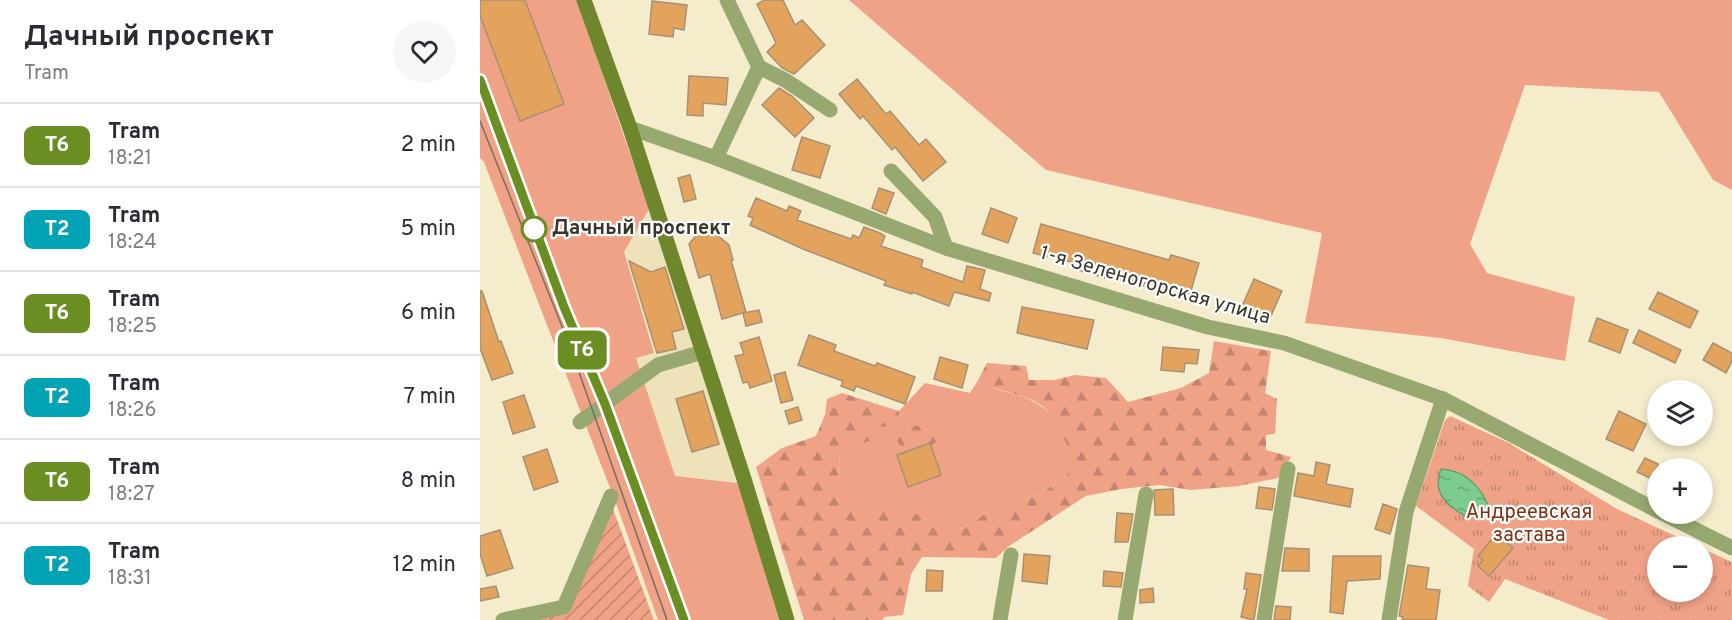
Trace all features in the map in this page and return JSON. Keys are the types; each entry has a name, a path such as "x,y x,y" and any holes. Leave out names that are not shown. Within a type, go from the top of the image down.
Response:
{"main road":[{"path":"584,0 630,128 745,482 787,620"}],"street":[{"path":"727,0 759,67 785,80 830,110"},
{"path":"716,158 759,67"},
{"name":"1-я Зеленогорская улица","path":"630,128 716,158 946,248 1208,327 1284,344 1443,399 1647,505"},
{"path":"891,171 935,217 946,248"},
{"path":"580,422 658,365 703,352"},
{"path":"1389,620 1406,512 1443,399"},
{"path":"1264,620 1288,470"},
{"path":"1125,620 1146,494"},
{"path":"503,620 564,607 611,496"},
{"path":"1683,524 1732,548"},
{"path":"1000,620 1011,555"}],"shaded area":[{"path":"649,209 738,483 675,476 635,358 654,353 624,252"}],"green space":[{"path":"480,0 577,0 649,209 624,252 654,353 636,358 675,476 738,483 779,620 658,620 617,506 484,162 480,158"},
{"path":"849,0 1732,0 1732,190 1713,180 1659,92 1525,85 1470,244 1487,273 1575,297 1565,361 1441,338 1305,323 1322,233 1046,170"},
{"path":"1214,341 1271,351 1265,393 1277,399 1275,434 1266,435 1266,450 1291,457 1278,478 1239,486 1191,490 1160,485 1086,496 1009,546 996,558 922,557 911,574 903,615 884,617 883,620 804,620 756,467 782,448 816,436 825,415 827,399 842,393 899,411 898,424 935,428 939,440 917,455 904,451 887,426 875,428 871,440 840,453 838,475 845,493 861,507 913,510 932,528 960,529 990,511 1042,493 1068,474 1069,449 1051,415 1032,400 977,382 987,363 1026,366 1029,380 1054,380 1075,375 1106,378 1128,402 1181,388 1209,373"},
{"path":"977,382 1036,403 1060,423 1081,446 1068,474 1042,493 990,511 960,529 932,529 913,510 856,528 838,475 840,453 899,411 925,383 970,393"},
{"name":"Андреевская застава","path":"1450,416 1507,442 1617,509 1675,536 1647,536 1647,602 1713,602 1713,553 1732,562 1732,620 1609,620 1505,579 1489,602 1468,586 1474,549 1416,506 1445,420"},
{"path":"613,509 654,620 503,620 564,607"}],"water":[{"path":"1441,469 1463,475 1480,491 1488,505 1480,513 1465,516 1452,507 1442,497 1440,491 1438,484"}],"building":[{"path":"480,0 525,0 564,104 520,121 480,16"},
{"path":"764,0 783,0 795,25 802,20 825,45 794,74 782,68 767,52 776,43 757,4"},
{"path":"652,1 687,5 684,30 674,28 673,37 649,34"},
{"path":"689,76 728,78 726,105 703,103 703,116 687,115"},
{"path":"857,79 886,114 890,111 919,145 926,139 946,162 923,181 895,147 892,150 863,116 860,119 839,94"},
{"path":"779,88 792,96 814,118 795,137 762,105"},
{"path":"802,137 830,146 820,178 792,170"},
{"path":"690,175 696,199 684,202 678,178"},
{"path":"879,188 894,193 886,214 872,208"},
{"path":"756,198 787,211 789,206 801,211 797,220 851,239 853,235 859,238 864,227 880,233 885,236 881,246 923,260 921,267 963,282 967,266 985,270 980,289 991,293 989,301 954,292 949,306 912,292 912,294 884,285 886,281 803,249 750,225 753,218 748,216"},
{"path":"991,208 1017,218 1008,243 982,234"},
{"path":"1041,224 1169,260 1171,255 1199,263 1190,294 1145,282 1143,286 1106,276 1105,278 1078,270 1079,264 1033,253"},
{"path":"705,225 729,245 746,312 722,319 710,274 699,278 689,244"},
{"path":"629,261 651,272 665,267 684,329 672,332 676,349 657,353"},
{"path":"1254,279 1282,291 1270,318 1242,306"},
{"path":"480,291 482,291 499,342 501,341 513,373 492,380 480,348"},
{"path":"1658,292 1698,311 1690,328 1649,309"},
{"path":"1022,307 1094,320 1087,349 1017,333"},
{"path":"759,310 762,322 746,326 743,313"},
{"path":"1597,318 1628,330 1620,353 1589,341"},
{"path":"1639,330 1681,350 1675,363 1633,343"},
{"path":"809,335 836,345 834,351 915,377 905,404 856,386 854,391 841,386 843,381 798,365"},
{"path":"759,337 772,381 750,388 748,382 743,383 735,356 744,354 740,343"},
{"path":"1713,343 1732,353 1732,361 1726,373 1703,360"},
{"path":"1163,347 1199,350 1197,364 1185,363 1184,372 1161,370"},
{"path":"940,357 968,365 962,388 934,379"},
{"path":"785,372 793,400 781,403 774,375"},
{"path":"703,391 719,444 692,452 676,399"},
{"path":"524,395 535,427 513,434 503,402"},
{"path":"798,407 802,420 789,424 785,411"},
{"path":"1619,411 1646,424 1633,451 1606,439"},
{"path":"930,443 941,475 908,487 897,455"},
{"path":"547,449 558,482 534,490 523,457"},
{"path":"1645,458 1647,459 1647,477 1637,472"},
{"path":"1316,462 1330,465 1326,484 1353,489 1350,507 1294,496 1298,473 1314,476"},
{"path":"1259,487 1275,489 1272,510 1256,508"},
{"path":"1173,489 1174,515 1155,515 1154,490"},
{"path":"1383,504 1397,509 1390,534 1375,529"},
{"path":"1117,513 1133,514 1128,542 1115,542"},
{"path":"500,530 513,568 487,576 480,554 480,536"},
{"path":"1496,534 1513,548 1489,576 1478,566 1483,560 1478,556"},
{"path":"1285,548 1309,549 1309,571 1282,571"},
{"path":"1024,554 1050,556 1047,584 1022,581"},
{"path":"1333,556 1381,556 1380,579 1347,581 1343,614 1330,612"},
{"path":"1408,565 1429,568 1426,589 1440,590 1436,620 1402,620 1403,617 1399,616"},
{"path":"927,570 943,571 942,591 926,591"},
{"path":"1104,571 1123,573 1121,587 1103,586"},
{"path":"1246,573 1261,575 1254,620 1241,617 1247,589 1244,589"},
{"path":"496,586 499,597 480,601 480,589"},
{"path":"1153,588 1154,602 1140,603 1140,590"},
{"path":"1276,606 1291,607 1290,620 1274,620"}],"tram line":[{"path":"480,80 564,307 605,404 684,620"},
{"name":"T6","path":"480,80 564,307 605,404 684,620"},
{"path":"480,121 569,344 667,620"}],"place":[{"name":"Дачный проспект","path":"534,229"}]}
